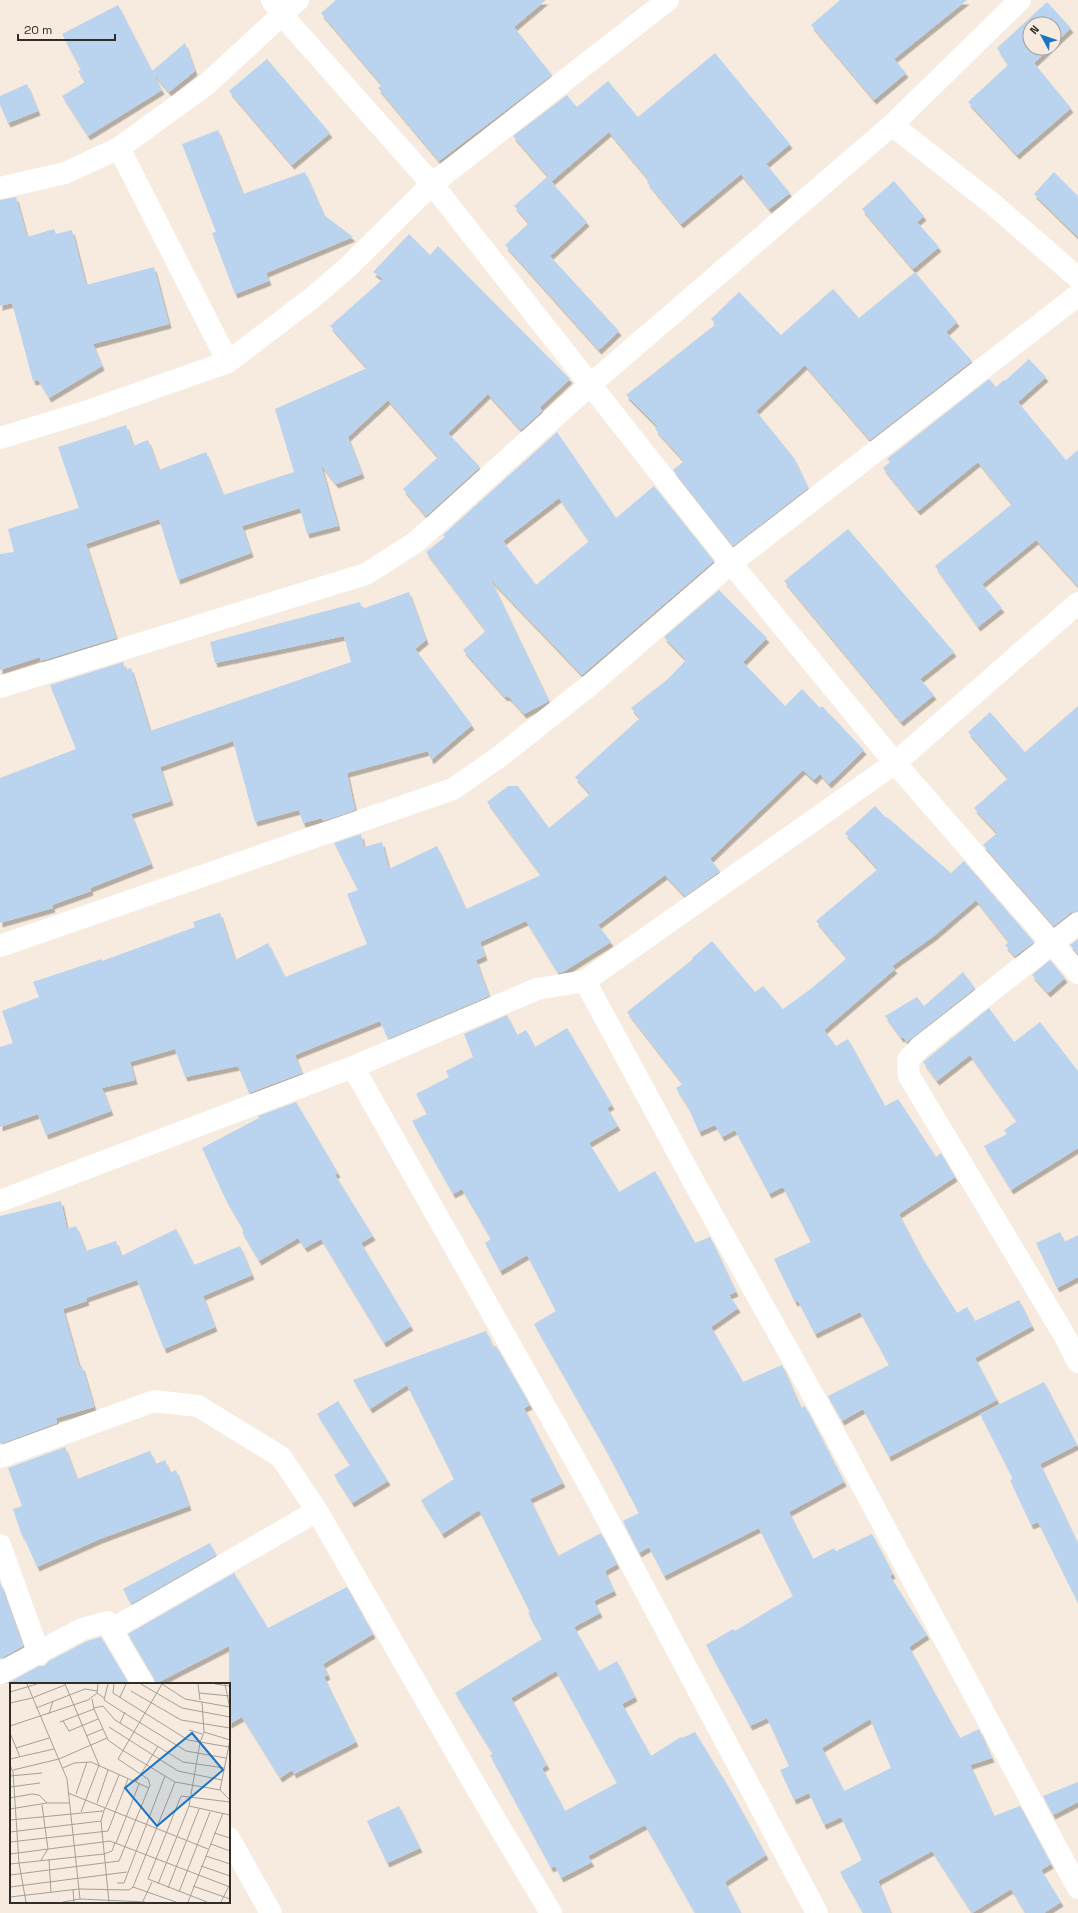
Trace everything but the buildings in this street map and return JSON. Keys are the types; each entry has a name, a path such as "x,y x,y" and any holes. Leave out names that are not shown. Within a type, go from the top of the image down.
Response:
{"street":[{"path":"0,188 65,173 119,148 207,84 277,7 298,0"},
{"path":"0,438 88,411 228,362 312,298 348,267 432,184 668,0"},
{"path":"0,687 366,574 416,542 591,384 892,125 1020,0"},
{"path":"277,7 432,184 731,563 895,763 1052,945 1078,973"},
{"path":"892,125 994,205 1078,278"},
{"path":"119,148 228,362"},
{"path":"0,946 453,789 499,757 590,685 731,563 1078,295"},
{"path":"0,1200 353,1067 537,989 585,981 895,763 1078,603"},
{"path":"1078,923 1052,945 920,1047 908,1060 909,1076 1059,1326 1078,1362"},
{"path":"585,981 696,1186 833,1431 1078,1888"},
{"path":"353,1067 588,1483 817,1913"},
{"path":"0,1457 154,1401 198,1406 281,1457 317,1512 479,1793 551,1913"},
{"path":"112,1629 317,1512"},
{"path":"0,1545 39,1654"},
{"path":"0,1673 39,1654 82,1629 107,1622 142,1683"},
{"path":"230,1840 271,1913"}]}
